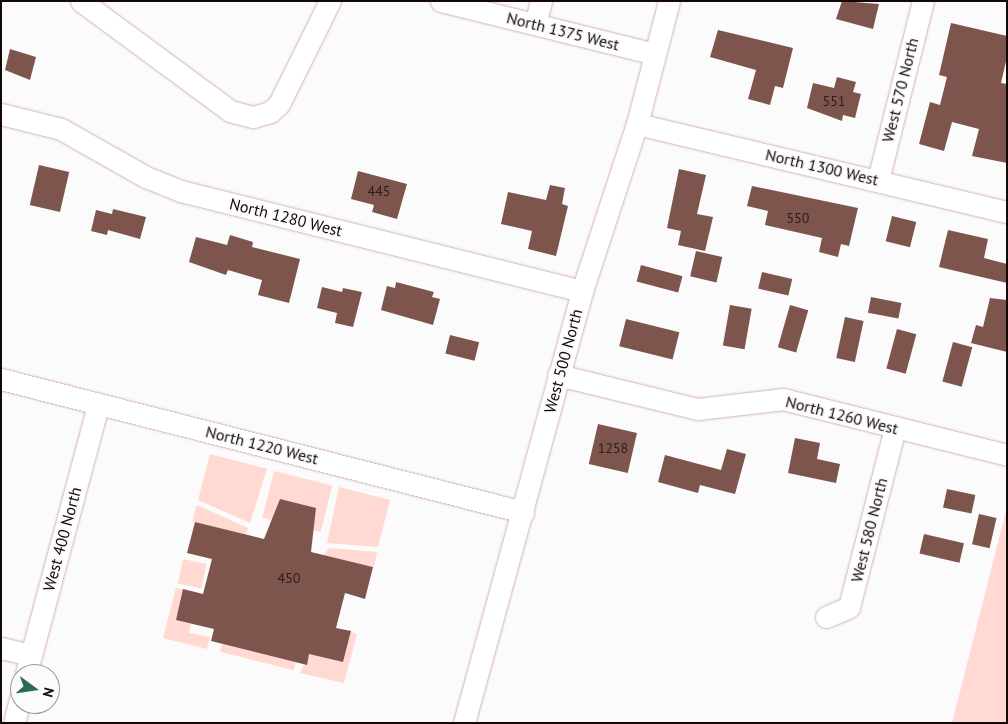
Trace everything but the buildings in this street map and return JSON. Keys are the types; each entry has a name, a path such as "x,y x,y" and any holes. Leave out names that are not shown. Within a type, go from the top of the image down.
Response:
{"street":[{"path":"81,1 230,111 253,117 270,112 280,104 330,1"},
{"name":"North 1375 West","path":"441,1 655,54"},
{"path":"535,24 541,1"},
{"name":"West 500 North","path":"464,723 523,512 558,375 582,291 637,124 669,1"},
{"name":"West 570 North","path":"878,180 923,1"},
{"name":"North 1280 West","path":"2,118 61,129 146,177 181,191 582,291"},
{"name":"North 1300 West","path":"637,124 1007,212"},
{"name":"North 1260 West","path":"558,375 698,409 783,399 1007,455"},
{"name":"North 1220 West","path":"1,378 98,405 523,512"},
{"name":"West 400 North","path":"29,664 98,405"},
{"name":"West 580 North","path":"826,617 849,607 895,428"},
{"path":"1,648 27,664"}],"shaded area":[{"path":"210,454 267,469 250,523 198,500"},
{"path":"274,471 332,486 321,532 262,518"},
{"path":"339,487 390,500 378,547 327,543"},
{"path":"197,505 248,528 246,535 192,521"},
{"path":"1007,507 1007,723 952,723"},
{"path":"329,548 377,552 374,567 324,555"},
{"path":"183,559 206,564 201,588 178,583"},
{"path":"176,588 183,590 176,620 191,624 189,633 210,637 207,649 163,638"},
{"path":"351,632 357,634 344,683 300,673 309,654 343,662"},
{"path":"222,644 296,662 294,670 220,652"}]}
